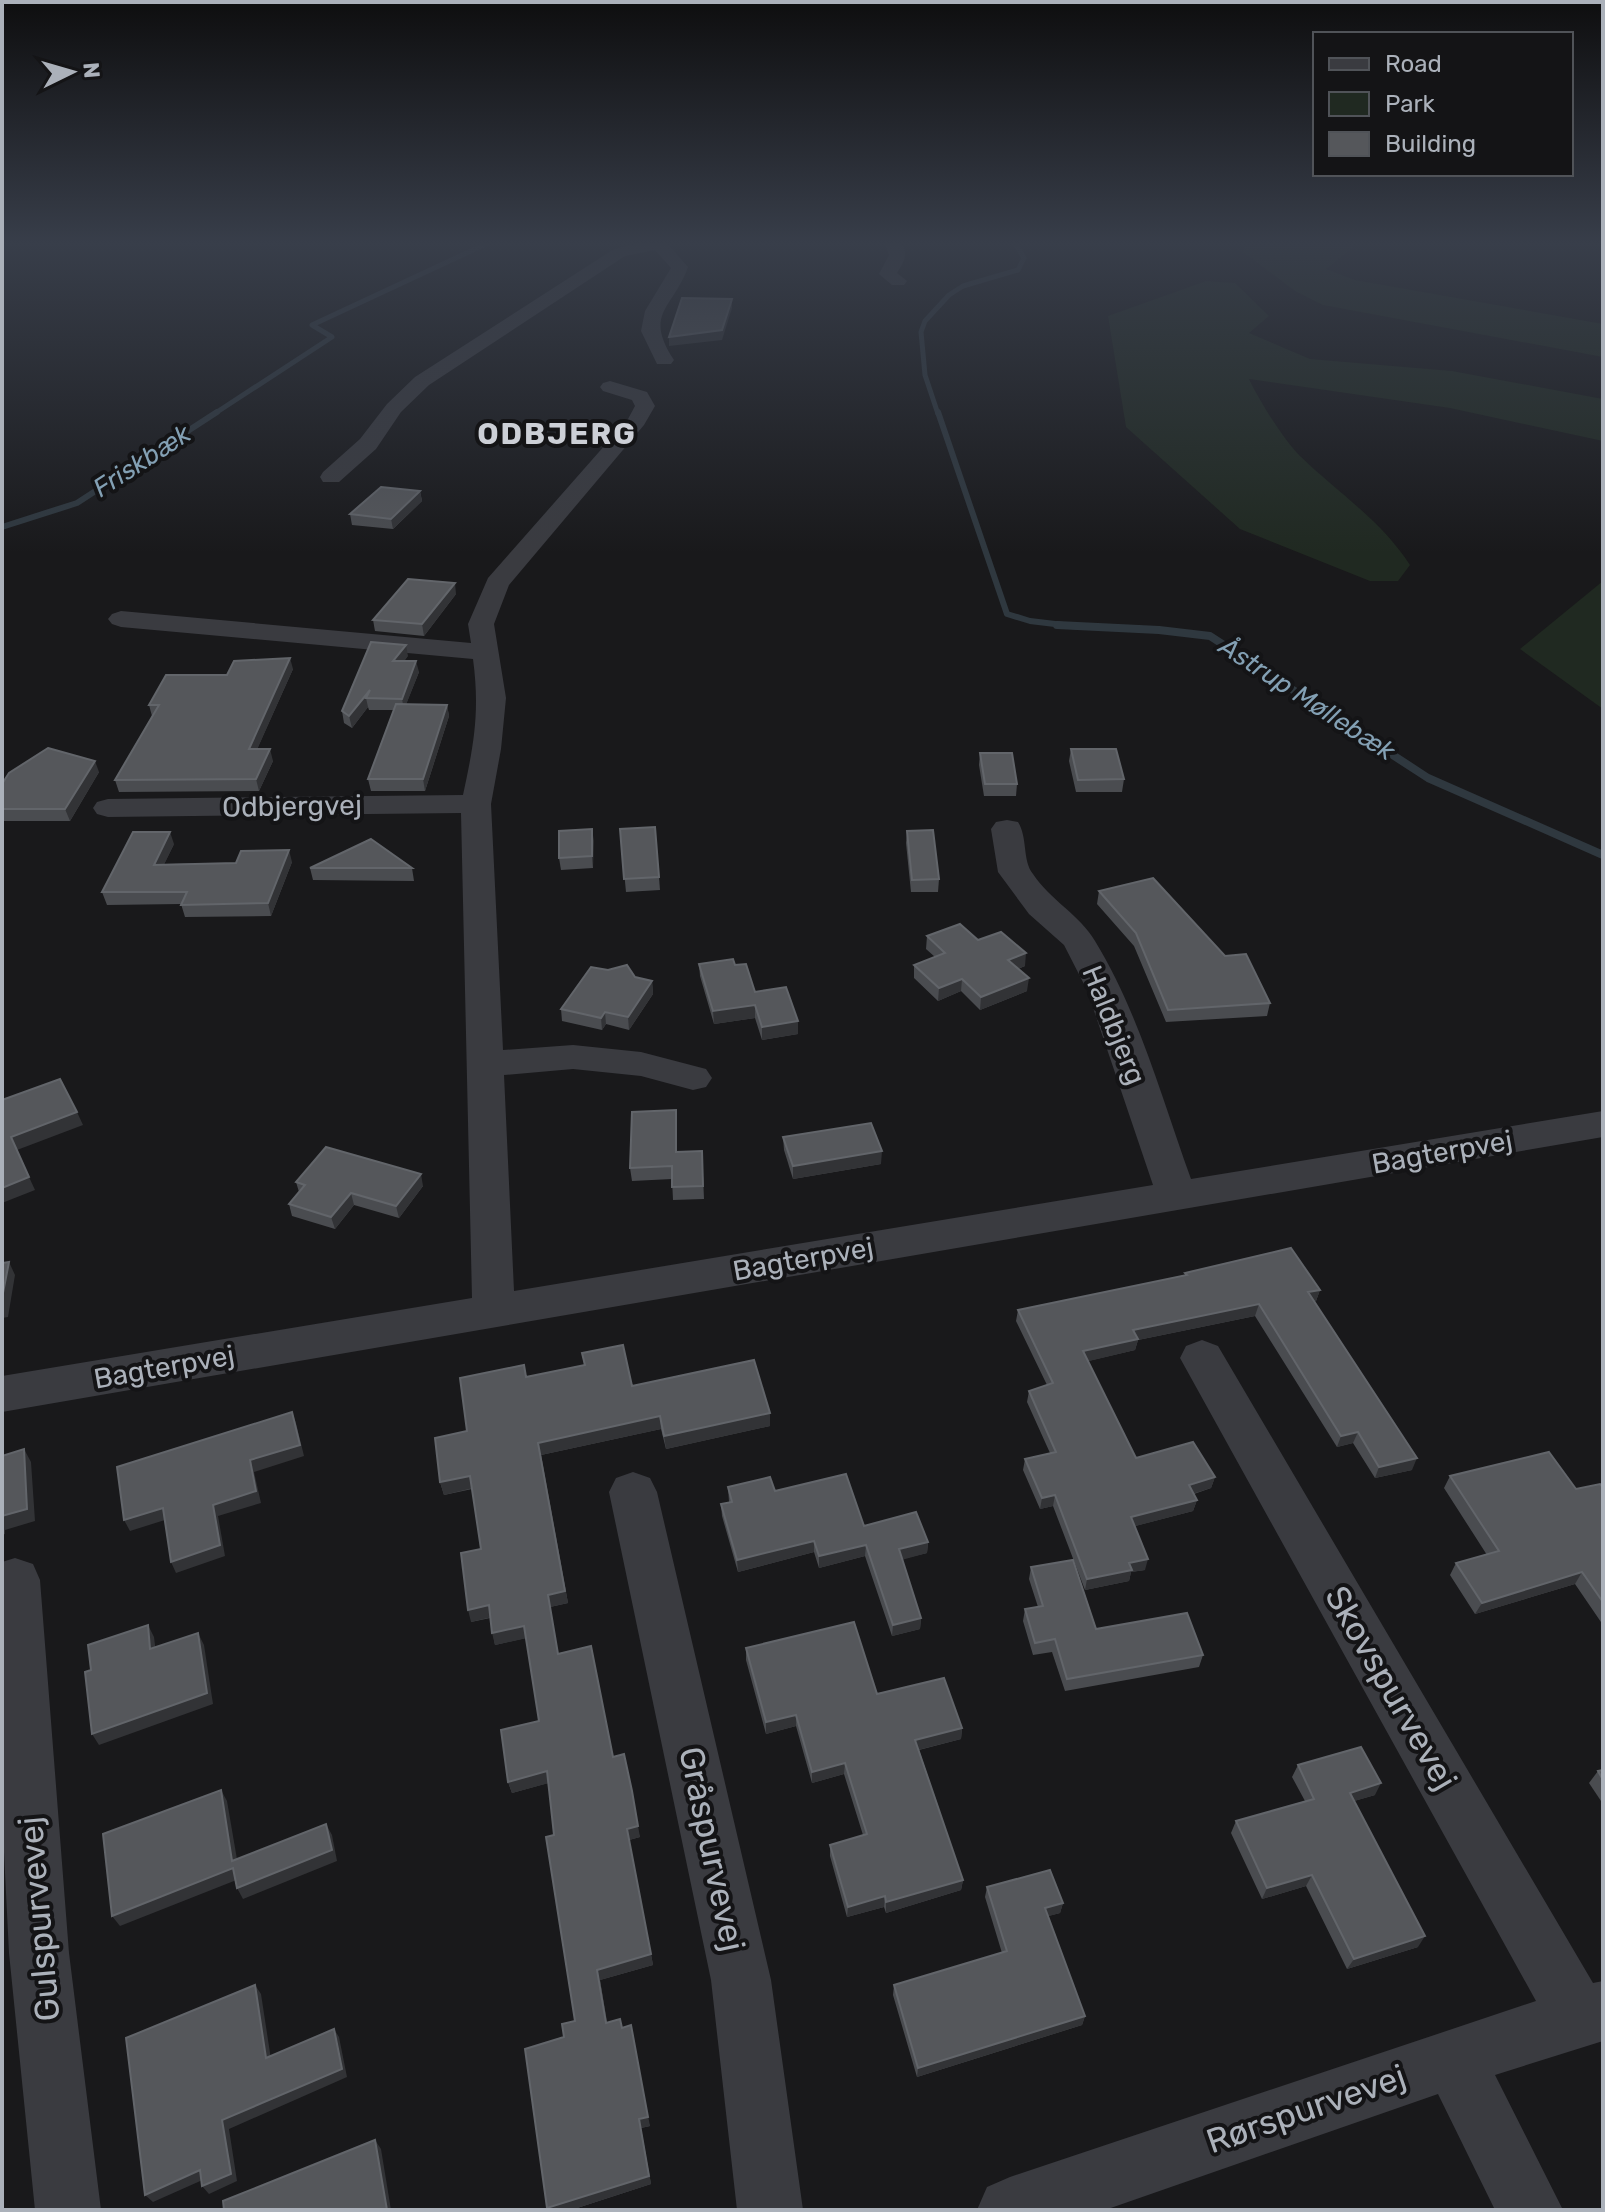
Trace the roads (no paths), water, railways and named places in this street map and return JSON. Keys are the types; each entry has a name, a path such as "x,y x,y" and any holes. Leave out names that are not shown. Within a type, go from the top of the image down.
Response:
{"street":[{"path":"331,477 368,444 394,408 422,381 475,346"},
{"path":"652,346 654,353"},
{"path":"496,1311 483,1064 476,804 487,749 492,698 481,624 485,606 497,583 637,421 645,406 640,396 610,387"},
{"path":"303,474 358,480"},
{"path":"121,619 485,652"},
{"name":"Odbjergvej","path":"108,808 476,804"},
{"name":"Haldbjerg","path":"1007,829 1014,872 1041,907 1078,940 1105,990 1177,1196"},
{"path":"483,1064 573,1057 641,1064 693,1078"},
{"name":"Bagterpvej","path":"2,1394 1603,1124"},
{"name":"Skovspurvevej","path":"1202,1358 1592,2015"},
{"name":"Gråspurvevej","path":"633,1492 741,1980 770,2210"},
{"name":"Gulspurvevej","path":"15,1580 39,1953 68,2210"},
{"name":"Rørspurvevej","path":"1010,2210 1453,2058 1592,2015"},
{"path":"1453,2058 1530,2210"}],"waterway":[{"name":"Friskbæk","path":"214,414 318,346"},
{"name":"Åstrup Møllebæk","path":"922,346 925,375 938,414"},
{"name":"Friskbæk","path":"2,527 77,503 217,412"},
{"name":"Åstrup Møllebæk","path":"938,412 1007,614 1030,621 1068,626"},
{"name":"Åstrup Møllebæk","path":"1057,625 1068,626"},
{"name":"Åstrup Møllebæk","path":"1068,626 1210,636 1428,778 1603,855"},
{"name":"Åstrup Møllebæk","path":"1068,626 1080,627"}],"district":[{"name":"ODBJERG","path":"557,434"}]}
